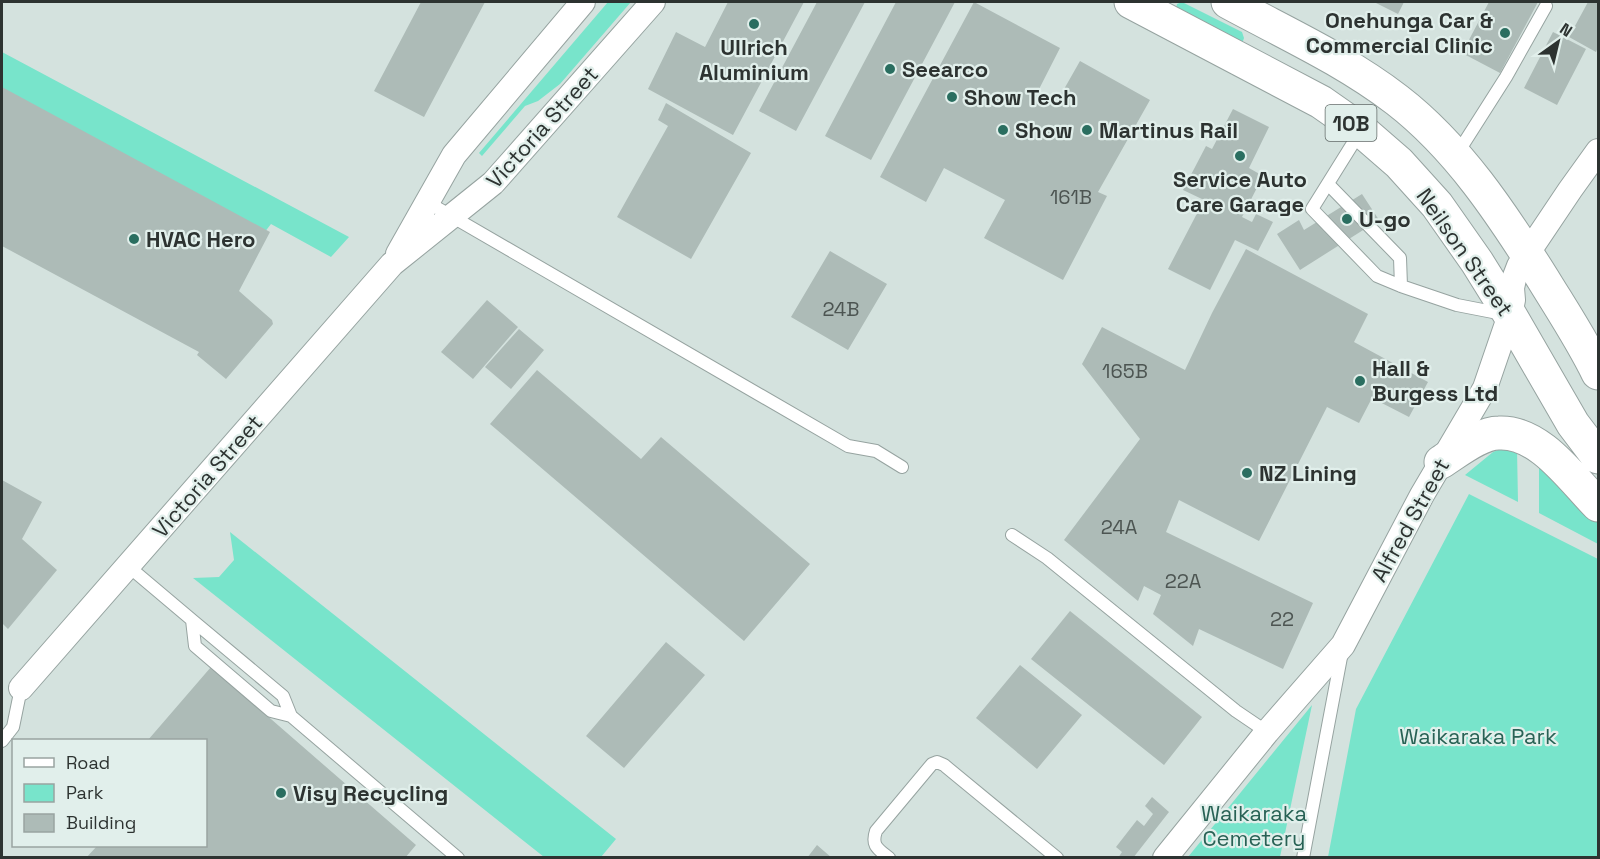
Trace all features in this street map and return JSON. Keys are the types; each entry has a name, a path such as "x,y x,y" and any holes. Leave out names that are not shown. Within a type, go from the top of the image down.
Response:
{"main road":[{"name":"10B","path":"1228,2 1348,67 1387,93 1434,133 1482,188 1527,254 1587,349 1599,373"},
{"name":"Neilson Street","path":"1142,4 1321,102 1361,130 1399,163 1437,205 1477,262 1573,424 1599,457"},
{"path":"1251,65 1271,25"},
{"path":"1441,462 1477,440 1498,432 1516,435 1538,444 1599,505"}],"street":[{"name":"Victoria Street","path":"392,264 454,154 583,2"},
{"name":"Victoria Street","path":"21,688 392,264 493,183 653,2"},
{"name":"Alfred Street","path":"1165,858 1267,732 1343,645 1422,495 1485,388 1510,315 1514,279 1519,266 1599,151"}],"lane":[{"path":"1455,157 1506,77 1546,6"},
{"path":"1361,130 1312,209 1377,276 1457,305 1510,315"},
{"path":"1328,184 1400,258 1401,286"},
{"path":"427,202 848,446 876,452 902,467"},
{"path":"1012,536 1047,558 1236,711 1267,732"},
{"path":"128,566 283,696 291,716"},
{"path":"192,620 195,646 271,711 291,716 458,858"},
{"path":"1303,858 1343,645"},
{"path":"2,741 13,727 21,688"},
{"path":"889,858 875,846 873,838 876,831 932,764 938,762 1057,858"}],"green space":[{"path":"608,2 631,2 560,84 538,101 525,106 482,156 479,153"},
{"path":"1182,2 1242,32 1243,41 1240,43 1176,8 1177,4"},
{"path":"2,52 349,237 331,257 271,224 264,233 2,93"},
{"path":"1503,448 1517,449 1518,502 1465,475 1493,452"},
{"path":"1539,457 1598,516 1598,544 1539,513"},
{"name":"Waikaraka Park","path":"1469,494 1598,559 1598,857 1328,857 1356,709"},
{"path":"230,532 616,839 601,857 544,857 193,578 219,577 234,560"},
{"name":"Waikaraka Cemetery","path":"1312,705 1280,857 1188,857"}],"building":[{"path":"421,2 485,2 424,117 374,91"},
{"path":"728,2 804,2 733,135 648,89 676,32 705,47"},
{"path":"817,2 865,2 796,131 759,111"},
{"name":"Seearco","path":"896,2 955,2 871,160 825,136"},
{"path":"974,2 1060,48 1036,95 1055,105 1080,61 1150,100 1098,192 1107,196 1063,280 984,238 1005,200 944,168 926,202 880,177"},
{"path":"1374,2 1404,2 1398,14"},
{"path":"1489,2 1538,2 1500,73 1462,53"},
{"path":"1588,2 1598,2 1596,52 1569,37"},
{"path":"1553,32 1586,49 1557,105 1524,88"},
{"name":"HVAC Hero","path":"2,87 270,232 239,291 272,320 273,324 226,379 197,355 199,352 2,246"},
{"path":"666,103 751,153 691,259 617,217 668,126 658,120"},
{"path":"1233,109 1269,127 1249,168 1263,176 1242,217 1252,222 1256,214 1273,222 1258,251 1235,240 1210,290 1168,269 1204,200 1183,190 1206,146 1212,149"},
{"path":"1362,194 1379,220 1300,270 1277,234 1299,220 1304,230"},
{"path":"1246,249 1368,314 1354,342 1428,382 1409,417 1372,398 1359,423 1327,407 1259,541 1179,500 1166,532 1313,603 1283,669 1199,629 1193,646 1153,614 1161,595 1144,586 1138,601 1064,540 1140,439 1082,364 1102,327 1185,370"},
{"path":"830,251 887,284 848,350 791,317"},
{"path":"487,300 518,327 473,379 441,352"},
{"path":"519,329 544,350 511,389 485,367"},
{"path":"537,370 641,459 661,437 810,564 744,641 490,424"},
{"path":"2,480 42,502 22,539 57,570 8,629 2,623"},
{"path":"1070,611 1202,717 1164,765 1031,659"},
{"path":"666,642 705,675 624,768 586,736"},
{"path":"1020,665 1082,715 1037,769 976,718"},
{"name":"Visy Recycling","path":"211,667 416,845 405,858 86,858 96,847 207,847 207,739 149,739"},
{"path":"1152,797 1169,812 1133,858 1118,858 1122,852 1116,847 1137,820 1144,826 1153,814 1145,806"},
{"path":"817,845 832,858 807,858"}],"place":[{"name":"Ullrich Aluminium","path":"754,24"},
{"name":"Onehunga Car & Commercial Clinic","path":"1505,33"},
{"name":"Seearco","path":"890,69"},
{"name":"Show Tech","path":"952,97"},
{"name":"Show","path":"1003,130"},
{"name":"Martinus Rail","path":"1087,130"},
{"name":"Service Auto Care Garage","path":"1240,156"},
{"name":"U-go","path":"1347,219"},
{"name":"HVAC Hero","path":"134,239"},
{"name":"Hall & Burgess Ltd","path":"1360,381"},
{"name":"NZ Lining","path":"1247,473"},
{"name":"Visy Recycling","path":"281,793"}]}
